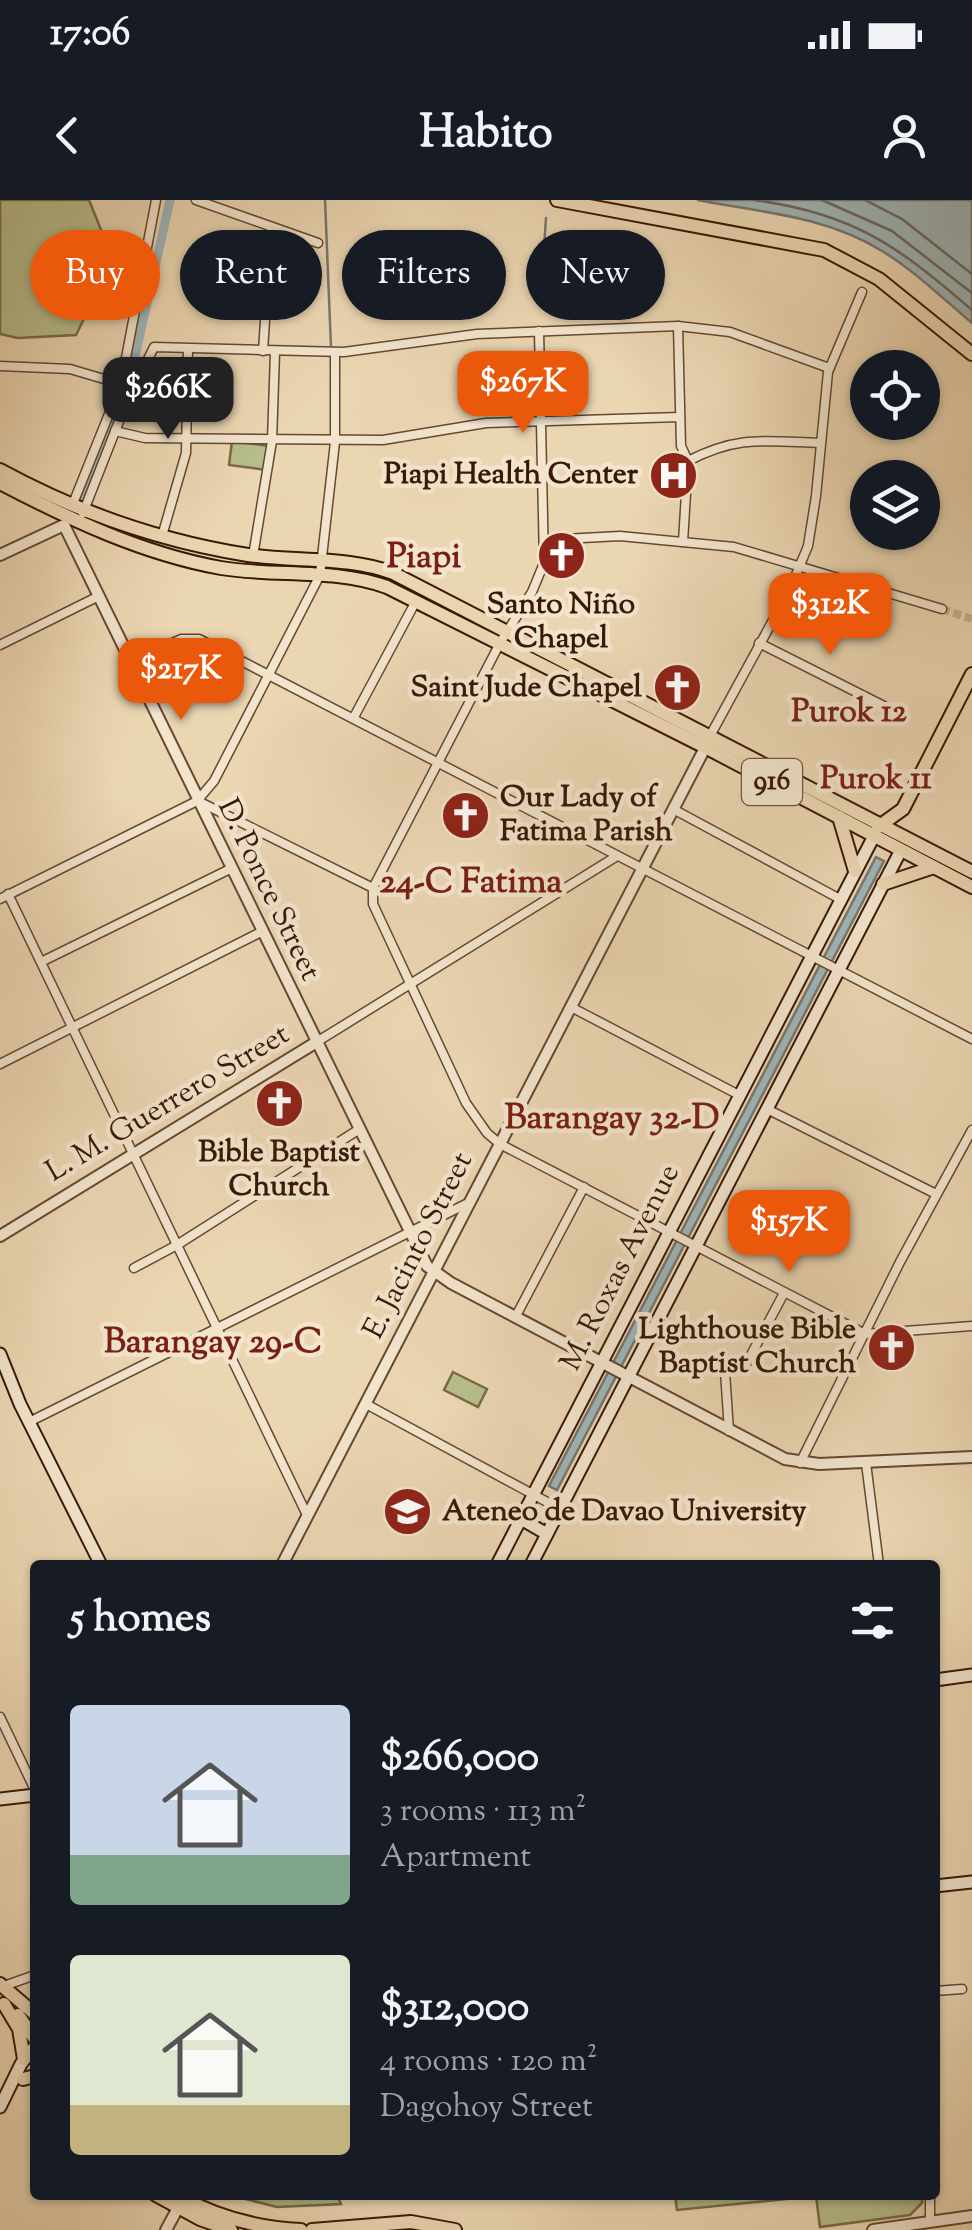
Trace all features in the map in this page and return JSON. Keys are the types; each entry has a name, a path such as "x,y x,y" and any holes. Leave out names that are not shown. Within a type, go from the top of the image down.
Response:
{"main road":[{"path":"557,200 824,250 879,279 972,354"},
{"name":"916","path":"0,470 74,516 373,582 504,638"},
{"name":"916","path":"0,483 163,552 220,568 321,569 370,565 393,573 504,638 904,844 972,872"},
{"path":"877,830 903,809 972,674"},
{"name":"916","path":"708,742 839,817 877,830"},
{"path":"903,809 904,844"},
{"path":"839,817 855,871"},
{"name":"M. Roxas Avenue","path":"534,1560 560,1509 614,1370 682,1239 739,1095 877,830"},
{"name":"916","path":"904,844 934,867 972,888"},
{"name":"M. Roxas Avenue","path":"500,1560 534,1494 614,1370 682,1239 767,1109 904,844"},
{"path":"883,884 934,867"},
{"path":"0,1354 20,1404"},
{"path":"0,1371 98,1560"},
{"path":"521,1519 547,1534"},
{"path":"940,1679 972,1676"},
{"path":"0,1799 30,1793"},
{"path":"940,1885 972,1882"},
{"path":"2,1994 30,2008"},
{"path":"2,1994 30,2034"},
{"path":"2,1994 30,2062 29,2078 3,2102"},
{"path":"3,2102 30,2062"},
{"path":"179,2200 231,2230"},
{"path":"179,2200 256,2226 301,2230"},
{"path":"312,2230 423,2222 455,2230"}],"street":[{"path":"74,516 121,384 156,200"},
{"path":"196,200 274,230"},
{"path":"264,352 271,229"},
{"path":"708,742 801,566 813,522 829,368 862,292"},
{"path":"0,555 74,516 150,348 335,352 477,334 678,326 730,332 829,368"},
{"path":"678,326 681,446 688,461 683,542"},
{"path":"539,331 546,540 540,574 373,888 374,908 466,1103 486,1132 500,1144 866,1334 972,1326"},
{"path":"162,538 187,440 188,349"},
{"path":"253,556 272,441 275,352"},
{"path":"307,1515 41,962 4,896 197,801 214,782 321,569 335,442 335,352"},
{"path":"0,366 70,369 121,384"},
{"path":"115,430 145,438 335,442 383,440 486,423 680,417"},
{"path":"688,461 737,442 819,443"},
{"name":"D. Ponce Street","path":"74,516 97,597 408,1233 434,1273"},
{"path":"546,540 620,536 734,547 942,610"},
{"path":"0,645 97,597"},
{"path":"354,718 416,601"},
{"path":"129,663 193,637 972,1038"},
{"path":"759,643 884,706"},
{"name":"E. Jacinto Street","path":"284,1560 708,742"},
{"path":"197,801 373,888"},
{"path":"673,808 840,899"},
{"name":"L. M. Guerrero Street","path":"0,1236 617,856"},
{"path":"41,962 230,869"},
{"path":"0,1064 261,932"},
{"path":"571,1006 739,1095"},
{"path":"767,1109 936,1194"},
{"path":"134,1268 358,1130"},
{"path":"800,1463 972,1130"},
{"path":"516,1316 584,1187"},
{"path":"29,1422 470,1202"},
{"path":"434,1273 784,1459 800,1463 866,1463 972,1457"},
{"path":"744,1368 784,1293"},
{"path":"724,1357 729,1431"},
{"path":"366,1404 560,1509"},
{"path":"866,1463 878,1560"},
{"path":"0,1717 30,1781"},
{"path":"2,1994 30,1979"},
{"path":"940,1991 962,1989"},
{"path":"166,2230 179,2200"},
{"path":"930,2200 930,2221"},
{"path":"873,2230 972,2216"}],"green space":[{"path":"0,200 89,200 101,230 30,230 30,320 83,320 76,335 18,338 0,334"},
{"path":"232,441 270,446 267,470 229,465"},
{"path":"453,1372 487,1389 478,1407 444,1390"},
{"path":"250,2200 339,2200 341,2204 277,2207"},
{"path":"676,2200 776,2200 677,2210"},
{"path":"817,2200 922,2200 910,2215 820,2227"}],"water":[{"path":"697,200 972,200 972,323 906,267 861,239 792,217"},
{"path":"876,857 884,861 557,1490 549,1486"}],"waterway":[{"path":"80,503 130,379 170,200"},
{"path":"325,200 331,347"},
{"path":"545,230 546,218"}],"tunnel":[{"path":"942,609 972,619"}],"place":[{"name":"Piapi Health Center","path":"673,475"},
{"name":"Santo Niño Chapel","path":"561,556"},
{"name":"Saint Jude Chapel","path":"677,688"},
{"name":"Our Lady of Fatima Parish","path":"465,815"},
{"name":"Bible Baptist Church","path":"279,1104"},
{"name":"Lighthouse Bible Baptist Church","path":"891,1347"},
{"name":"Ateneo de Davao University","path":"407,1512"}],"district":[{"name":"Piapi","path":"424,558"},
{"name":"Purok 12","path":"849,713"},
{"name":"Purok 11","path":"876,780"},
{"name":"24-C Fatima","path":"471,883"},
{"name":"Barangay 32-D","path":"612,1119"},
{"name":"Barangay 29-C","path":"213,1343"}]}
